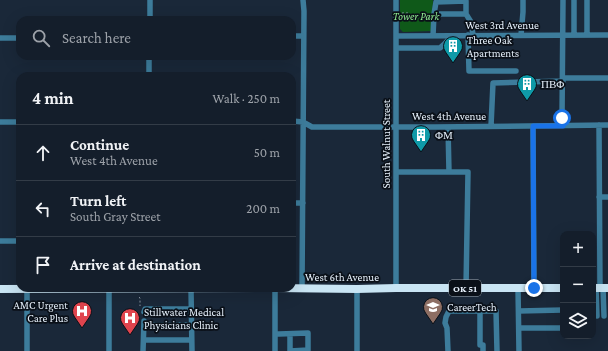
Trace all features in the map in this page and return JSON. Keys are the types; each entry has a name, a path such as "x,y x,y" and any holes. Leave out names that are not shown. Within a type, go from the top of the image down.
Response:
{"highway":[{"name":"West 6th Avenue","path":"296,288 560,288"},
{"name":"West 6th Avenue","path":"0,289 16,289"}],"street":[{"path":"150,0 150,16"},
{"path":"302,288 303,0"},
{"name":"South Walnut Street","path":"396,0 396,288"},
{"path":"521,35 523,0"},
{"path":"563,0 563,126"},
{"path":"574,0 574,35"},
{"path":"587,0 587,35"},
{"path":"434,36 434,14 436,2 466,1 466,14 471,22 469,71 516,71"},
{"path":"434,14 466,14"},
{"name":"West 3rd Avenue","path":"396,36 608,35"},
{"path":"296,36 303,36"},
{"path":"396,48 440,48 447,42 450,36"},
{"path":"0,38 16,38"},
{"path":"149,60 149,72"},
{"path":"491,126 493,83 608,78"},
{"name":"West 4th Avenue","path":"296,121 303,122 312,127 608,125"},
{"path":"0,122 16,122"},
{"path":"596,310 600,288 599,125"},
{"path":"533,126 534,288"},
{"path":"448,127 449,172"},
{"path":"396,172 468,172 466,288"},
{"path":"599,197 608,197"},
{"path":"296,203 303,203"},
{"path":"0,242 16,241"},
{"path":"518,288 519,351"},
{"path":"600,288 606,316"},
{"path":"357,289 357,351"},
{"path":"27,292 27,351"},
{"path":"109,292 110,351"},
{"path":"191,292 192,351"},
{"path":"275,292 275,351"},
{"path":"144,312 145,309 191,309"},
{"path":"518,311 560,310"},
{"path":"448,351 447,328 445,323 449,311 496,311 497,351"},
{"path":"480,311 480,345 483,345 483,351"},
{"path":"143,351 144,323 191,325"},
{"path":"519,328 560,328"},
{"path":"275,334 308,333 308,350 290,351 290,334"},
{"path":"144,340 191,340"}],"green space":[{"name":"Tower Park","path":"400,0 433,0 432,31 403,32 400,29"}],"place":[{"name":"Three Oak Apartments","path":"453,63"},
{"name":"ΠΒΦ","path":"527,101"},
{"name":"ΦΜ","path":"421,152"},
{"name":"CareerTech","path":"433,324"},
{"name":"AMC Urgent Care Plus","path":"82,328"},
{"name":"Stillwater Medical Physicians Clinic","path":"130,335"}],"route":[{"path":"534,288 533,126 563,126 562,118"}]}
